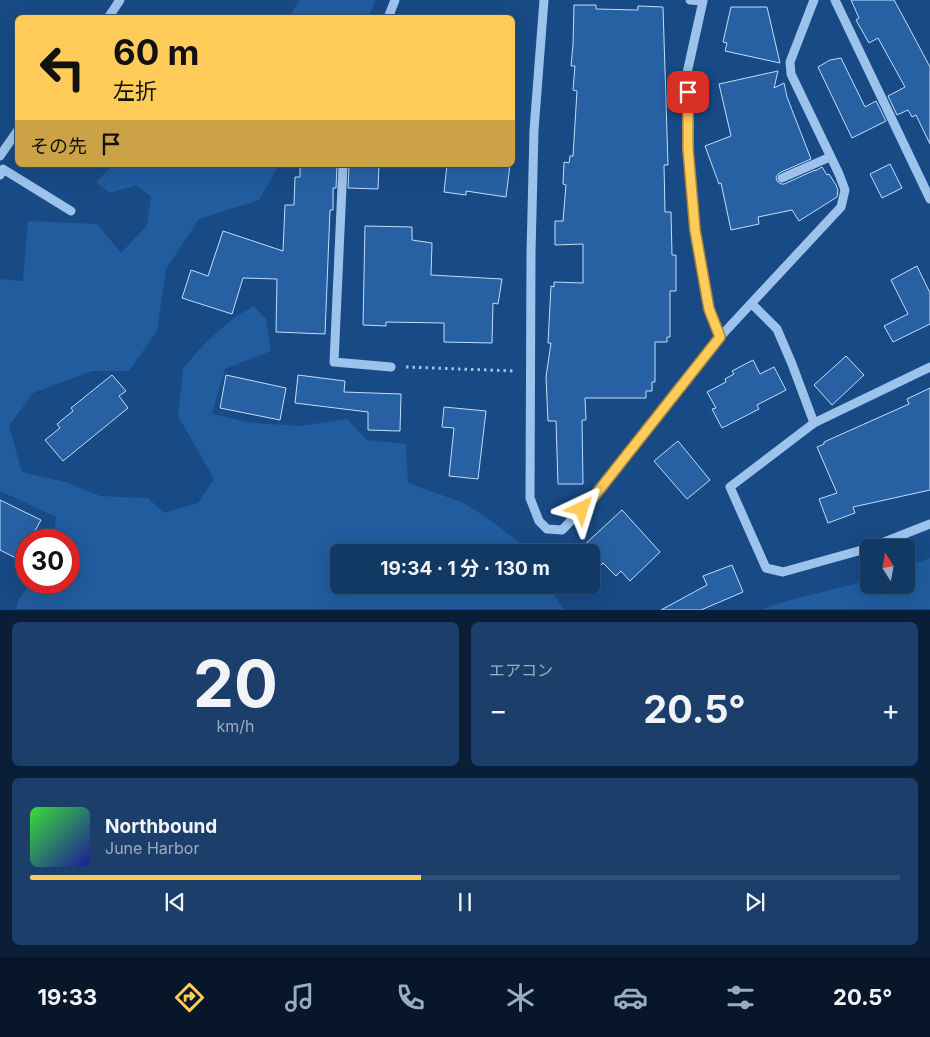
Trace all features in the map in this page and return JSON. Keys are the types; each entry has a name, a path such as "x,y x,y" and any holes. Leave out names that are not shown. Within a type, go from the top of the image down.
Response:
{"street":[{"path":"110,15 120,0"},
{"path":"389,15 395,0"},
{"path":"544,0 534,130 531,253 530,498 539,521 547,529 562,530 592,499 720,337 841,207 846,190 791,74 790,68 794,49 814,0"},
{"path":"690,0 703,0 687,73 688,149 695,230 709,309 720,337"},
{"path":"835,0 930,199"},
{"path":"0,156 15,134"},
{"path":"782,178 830,156"},
{"path":"343,167 334,362 391,367"},
{"path":"1,171 72,211"},
{"path":"752,304 777,329 814,423"},
{"path":"860,551 783,572 766,568 730,487 814,423 930,367"},
{"path":"892,539 930,524"}],"path":[{"path":"391,367 530,372"}],"shaded area":[{"path":"300,0 376,0 369,15 290,15"},
{"path":"111,167 278,167 259,200 199,219 166,269 157,331 129,371 92,371 33,393 9,426 22,472 65,482 100,496 148,498 164,513 198,503 214,479 178,416 183,368 207,341 235,317 254,306 266,319 271,351 225,369 212,414 253,423 300,426 347,419 367,440 406,444 408,483 464,503 492,521 519,544 330,544 330,594 553,594 564,609 16,609 23,594 80,594 80,529 55,529 56,517 0,491 0,279 23,281 28,221 97,224 121,253 147,225 151,197 137,185 110,193 96,182"},
{"path":"930,558 930,609 762,609 860,582 860,594 915,594 915,564"}],"building":[{"path":"851,0 894,0 930,67 930,144 916,115 912,117 908,110 897,115 888,96 905,87 878,38 869,43 856,20 859,18"},
{"path":"574,5 596,5 596,9 638,10 638,6 663,7 668,165 664,165 665,212 671,212 672,255 676,255 676,291 670,291 670,337 667,337 667,342 655,342 655,382 652,382 652,391 646,391 646,398 585,398 586,420 582,420 583,484 558,484 556,421 548,421 546,377 551,343 548,343 551,286 554,287 554,282 583,283 583,244 555,245 555,221 563,221 566,185 563,184 564,162 569,163 570,156 573,156 577,91 573,90 575,66 571,66"},
{"path":"731,7 767,7 780,63 725,51 727,43 723,42"},
{"path":"841,58 865,107 876,101 886,121 852,138 818,67 830,60"},
{"path":"778,71 774,88 784,83 787,97 811,159 779,173 776,177 777,181 784,184 822,167 836,185 838,190 837,197 799,221 792,210 758,217 759,224 731,230 721,183 719,184 705,146 731,136 719,84"},
{"path":"890,164 902,188 882,198 870,174"},
{"path":"300,167 337,167 336,188 333,188 333,210 330,210 325,334 276,332 277,279 243,278 232,314 182,298 191,270 208,276 223,231 283,251 285,205 294,205 295,177 300,177"},
{"path":"349,167 379,167 378,189 348,188"},
{"path":"447,167 510,167 506,197 466,191 466,195 444,192"},
{"path":"365,226 412,227 412,240 432,243 431,275 502,279 498,304 493,303 492,343 444,342 444,323 386,322 386,326 363,325"},
{"path":"917,266 930,293 930,324 893,342 884,326 908,314 891,280"},
{"path":"846,356 864,375 832,405 814,385"},
{"path":"753,360 760,374 774,367 786,390 757,405 759,409 722,428 712,409 716,408 707,392 726,382 725,379 734,374 732,371"},
{"path":"112,375 126,391 119,396 128,408 63,461 45,440 60,428 57,424 73,411 71,408"},
{"path":"226,375 286,388 280,420 220,408"},
{"path":"298,375 345,381 344,392 401,394 400,431 368,430 368,412 295,403"},
{"path":"930,388 930,490 853,507 855,513 828,523 819,499 837,493 817,447 824,444 824,442 909,404 907,399"},
{"path":"444,407 486,411 478,479 449,476 454,428 442,427"},
{"path":"678,441 710,480 687,499 654,461"},
{"path":"0,500 41,520 36,529 15,529 15,558 0,550"},
{"path":"622,510 660,552 630,581 621,571 616,576 603,563 600,566 600,544 585,544"},
{"path":"732,565 743,592 701,610 661,610 707,585 703,576"}],"route":[{"path":"582,509 592,499 720,337 709,309 695,230 688,149 688,92"}]}
